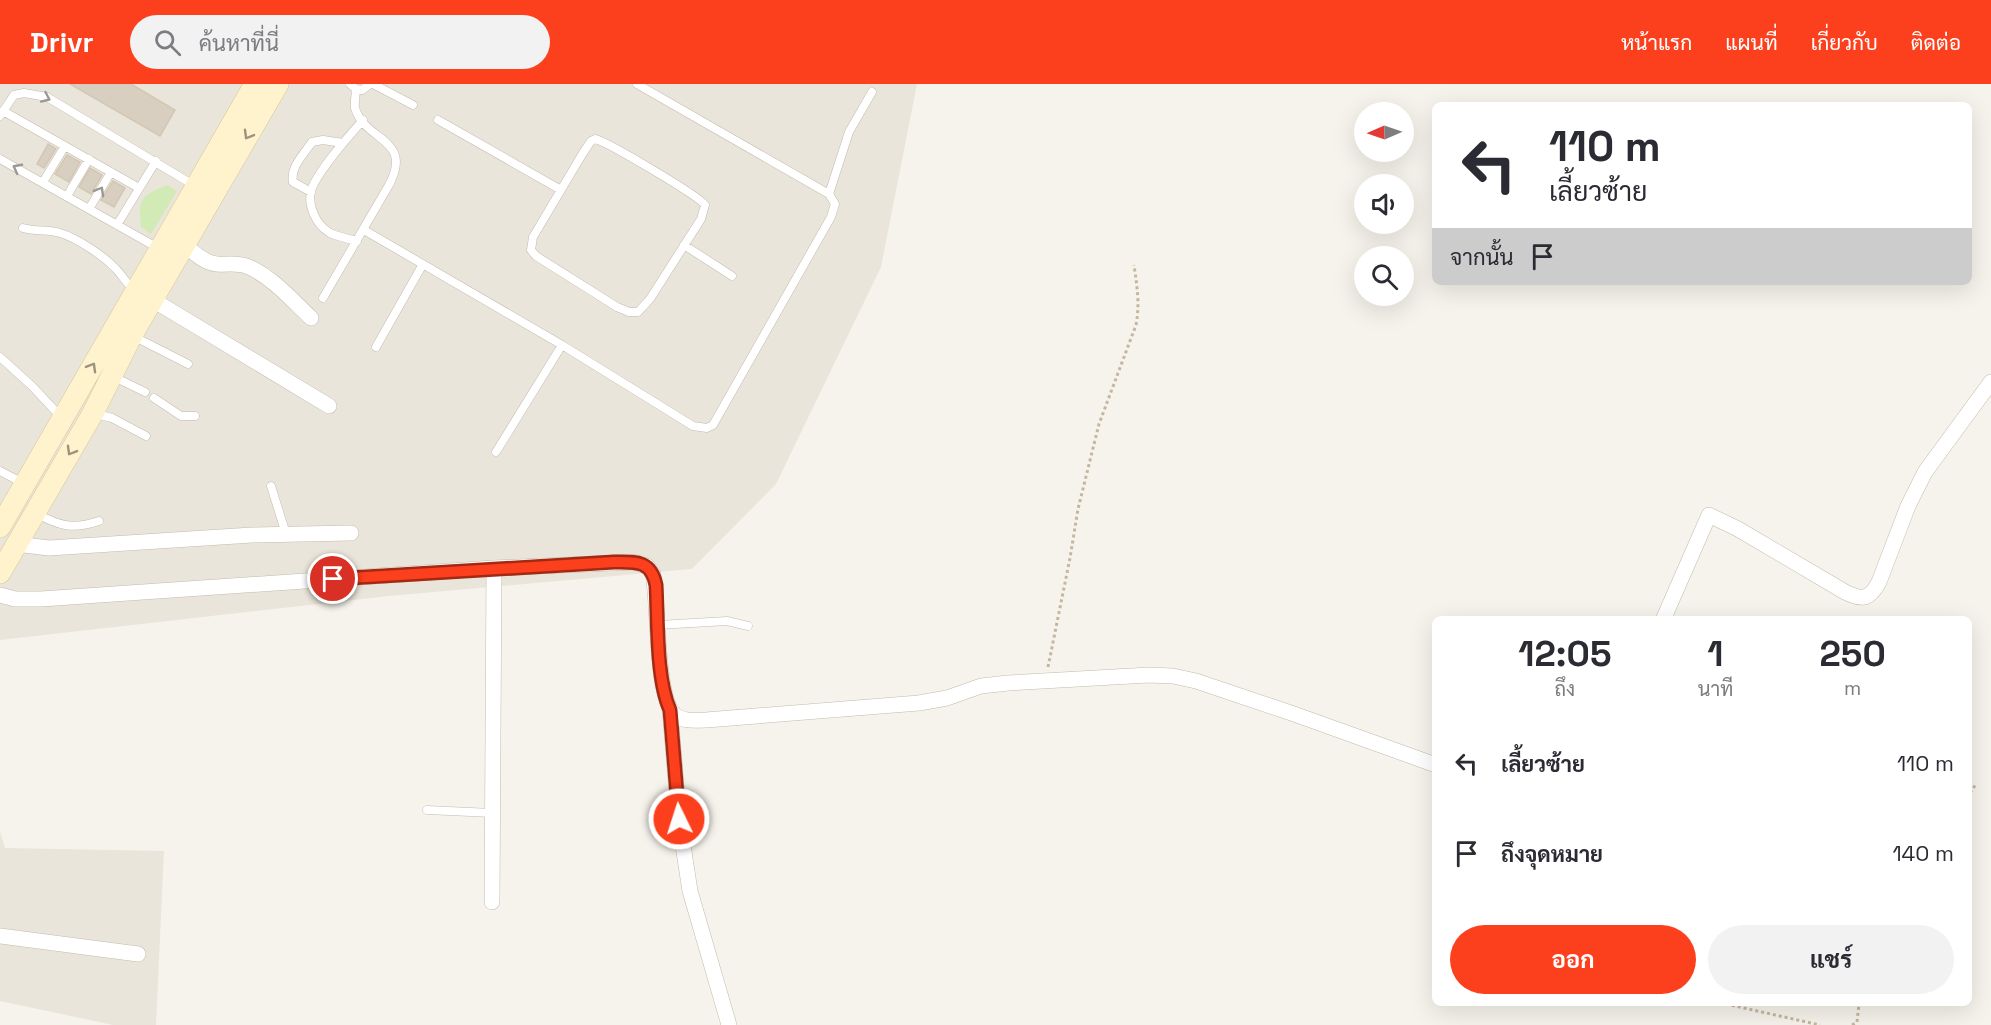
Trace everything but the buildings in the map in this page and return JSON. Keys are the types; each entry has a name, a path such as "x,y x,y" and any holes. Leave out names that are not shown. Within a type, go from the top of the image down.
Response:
{"main road":[{"path":"0,573 112,376 132,335 159,249 255,84"},
{"path":"0,527 62,418 144,295 184,245 278,84"}],"street":[{"path":"184,245 208,262 234,263 251,268 278,286 311,318"},
{"path":"144,295 329,406"},
{"path":"1666,616 1709,515 1738,529 1854,597 1867,597 1874,592 1908,506 1925,472 1991,382"},
{"path":"16,544 49,548 252,535 351,533"},
{"path":"0,595 15,599 41,599 494,568 614,562 633,562 647,566 653,574 663,691 670,710 679,819 690,891 729,1025"},
{"path":"492,902 494,568"},
{"path":"670,710 676,716 693,721 877,707 948,698 981,686 1046,680 1173,676 1196,681 1294,714 1432,764"},
{"path":"0,936 138,954"}],"lane":[{"path":"323,298 364,230 395,173 397,164 389,145 363,120 355,107 353,86 362,90 372,84 413,105"},
{"path":"364,230 562,345 693,426 706,428 713,425 831,217 835,204 834,198 638,84"},
{"path":"829,194 849,132 872,92"},
{"path":"139,188 1,113 14,95 24,93 47,97 195,186"},
{"path":"357,241 338,236 322,226 311,206 311,192 363,120"},
{"path":"438,120 561,190"},
{"path":"311,192 292,182 295,166 312,142 323,140 344,144"},
{"path":"600,140 702,201 705,211 684,245 644,308 638,312 629,312 617,307 536,256 531,250 533,237 591,141 600,140"},
{"path":"43,182 65,146"},
{"path":"0,159 159,249"},
{"path":"67,196 88,159"},
{"path":"117,225 156,161"},
{"path":"89,210 111,172"},
{"path":"23,228 40,232 55,232 74,239 117,270 126,283 144,295"},
{"path":"684,245 732,276"},
{"path":"376,347 423,264"},
{"path":"132,335 188,364"},
{"path":"496,452 562,345"},
{"path":"0,357 62,418"},
{"path":"112,376 145,392"},
{"path":"154,398 181,417 195,416"},
{"path":"93,413 111,418 146,436"},
{"path":"0,471 25,483"},
{"path":"271,486 286,534"},
{"path":"34,513 61,526 87,525 99,521"},
{"path":"658,625 728,621 748,626"},
{"path":"427,810 492,813"}],"path":[{"path":"1046,680 1078,509 1099,424 1136,325 1139,296 1134,265"},
{"path":"1972,790 1976,784"},
{"path":"1735,1006 1820,1025"},
{"path":"1852,1025 1857,1022 1858,1006"}],"shaded area":[{"path":"0,84 917,84 881,267 776,484 692,569 389,596 0,640"},
{"path":"0,832 5,848 164,851 156,1025 113,1025 0,1001"}],"green space":[{"path":"167,185 177,191 151,234 141,227 141,204 146,196"}],"route":[{"path":"333,579 614,562 633,562 647,566 653,574 656,585 663,691 670,710 679,819"}]}
